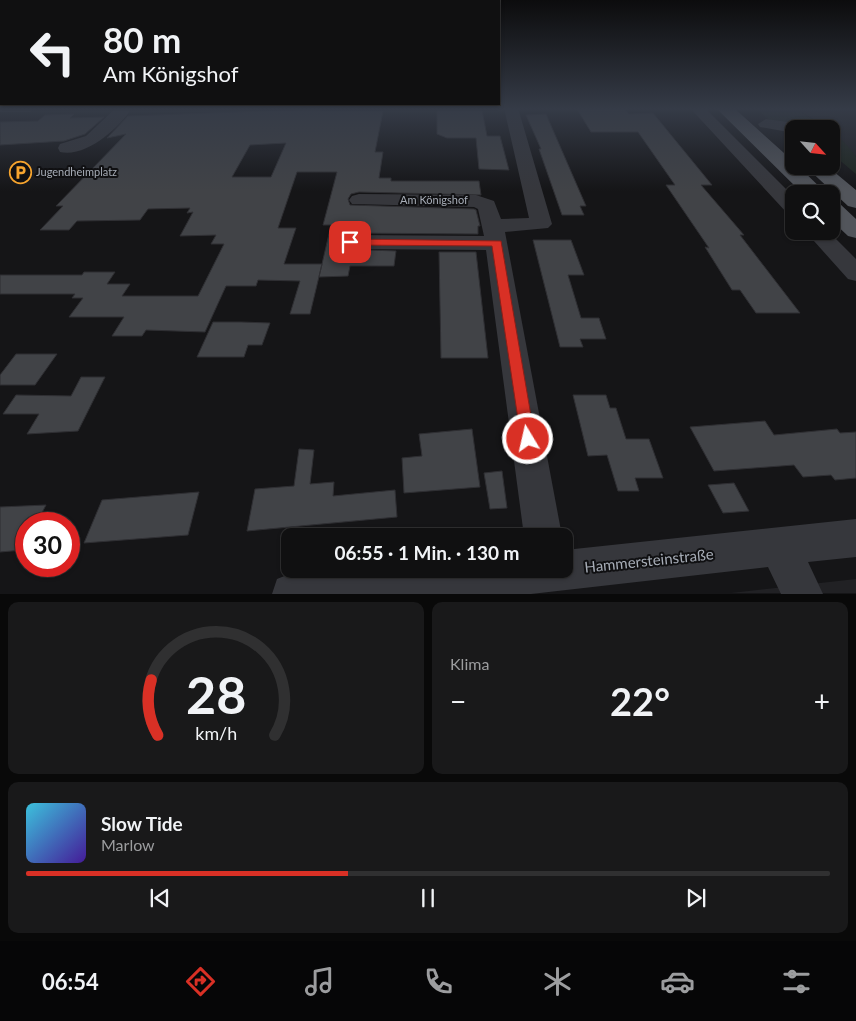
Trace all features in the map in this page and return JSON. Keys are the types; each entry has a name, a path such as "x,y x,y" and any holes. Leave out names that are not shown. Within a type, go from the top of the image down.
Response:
{"main road":[{"path":"755,136 807,185"},
{"path":"826,175 856,201"},
{"path":"840,216 856,231"}],"street":[{"path":"66,148 92,140 96,136"},
{"path":"350,242 495,234 541,224 518,136"},
{"path":"724,136 785,199"},
{"name":"Am Königshof","path":"359,200 476,201 487,205 495,234 542,528"},
{"path":"825,240 856,273"},
{"name":"Hammersteinstraße","path":"573,558 778,546 856,538"},
{"path":"778,546 802,594"},
{"name":"Hammersteinstraße","path":"292,594 409,578"}],"shaded area":[{"path":"840,136 856,136 856,157 840,139"},
{"path":"840,139 856,157 856,174 840,161"},
{"path":"856,579 856,593 731,593"}],"building":[{"path":"0,136 80,136 64,141 0,145"},
{"path":"124,136 378,136 375,152 383,152 379,178 391,178 391,181 479,181 481,195 359,192 351,194 348,199 350,205 474,209 476,210 480,226 478,226 478,234 350,233 342,235 337,241 342,249 396,251 394,266 350,266 348,276 319,277 322,264 310,314 290,314 300,281 258,280 256,286 226,286 205,332 146,330 142,336 112,336 124,317 69,317 83,298 72,298 75,294 0,294 0,275 82,275 84,272 115,272 107,284 130,284 122,296 198,296 224,244 211,244 216,235 180,236 193,212 187,213 190,208 148,209 140,220 77,221 69,230 40,230 63,206 56,206","holes":["286,143 271,177 232,177 250,145","297,172 337,172 323,225 331,225 322,264 284,264 296,228 278,228"]},
{"path":"441,136 500,136 509,170 479,169 476,138 447,138"},
{"path":"535,136 555,136 586,206 580,206 584,215 562,215 539,149 541,149"},
{"path":"641,136 672,136 712,185 701,185 744,235 740,235 800,313 756,313 740,290 732,290 705,247 709,248 666,185 675,185"},
{"path":"533,240 571,240 584,275 568,275 581,318 599,318 606,339 580,339 583,347 560,347"},
{"path":"439,252 476,252 488,358 441,358"},
{"path":"213,322 270,323 262,345 248,345 244,357 197,357"},
{"path":"16,354 57,354 35,385 0,385 0,375"},
{"path":"81,377 105,377 78,431 27,434 39,414 3,414 16,395 71,396"},
{"path":"573,395 606,395 610,408 616,408 626,439 649,439 663,478 635,478 639,491 618,491 607,455 588,456"},
{"path":"765,421 774,435 837,429 840,433 856,432 856,478 835,480 831,475 803,477 794,465 714,471 690,427"},
{"path":"472,429 480,487 404,493 402,458 422,456 419,434"},
{"path":"299,449 314,450 310,484 334,482 333,496 395,490 397,517 247,531 255,489 294,486"},
{"path":"502,471 507,508 490,509 484,473"},
{"path":"734,483 749,511 723,513 708,485"},
{"path":"199,492 188,535 84,543 102,500"},
{"path":"46,505 42,512 15,512 15,551 0,552 0,507"}],"place":[{"name":"Jugendheimplatz","path":"20,172"}],"route":[{"path":"350,242 497,243 528,439"}]}
